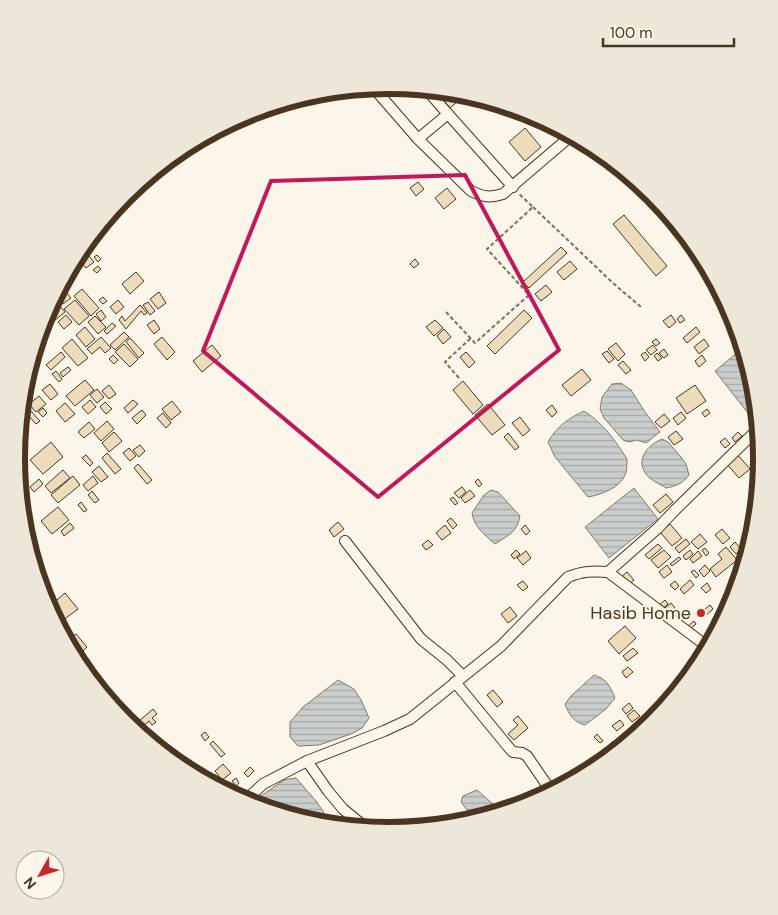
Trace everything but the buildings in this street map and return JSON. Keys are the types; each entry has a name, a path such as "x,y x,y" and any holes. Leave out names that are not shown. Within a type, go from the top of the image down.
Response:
{"street":[{"path":"379,94 418,139 471,191 481,196 503,194 567,140"},
{"path":"432,96 513,187"},
{"path":"418,139 448,114"},
{"path":"608,572 658,528 752,435"},
{"path":"345,540 421,638 447,660 510,749 513,752 522,753 531,759 548,785"},
{"path":"252,795 263,784 307,761 410,719 501,646 568,577 579,573 589,571 608,572 702,643"},
{"path":"307,761 343,809 356,820"}],"path":[{"path":"513,187 614,284 642,307"},
{"path":"446,312 475,343 529,295 487,249 533,207"},
{"path":"459,378 445,362 471,338"}],"highlighted area":[{"path":"465,175 559,350 378,497 203,351 271,181"}],"shaded area":[{"path":"738,352 746,386 751,416 715,371"},
{"path":"621,383 631,390 660,432 646,443 637,440 629,442 623,440 604,418 600,409 602,397 612,384"},
{"path":"584,411 608,432 627,459 626,473 619,484 604,493 588,497 555,457 548,442 555,431 564,423"},
{"path":"662,439 668,442 681,457 686,464 689,475 679,484 666,488 648,476 642,463 648,449"},
{"path":"634,488 658,519 609,558 585,527"},
{"path":"491,490 498,492 520,516 514,530 495,544 478,527 472,513 484,495"},
{"path":"594,675 608,684 615,698 606,709 585,725 572,718 565,704"},
{"path":"338,680 354,689 369,718 362,728 351,734 319,745 298,746 290,737 290,722 303,707"},
{"path":"296,778 326,816 295,809 259,797 284,780"},
{"path":"477,790 495,805 469,813 461,802 463,796"}],"place":[{"name":"Hasib Home","path":"701,613"}]}
